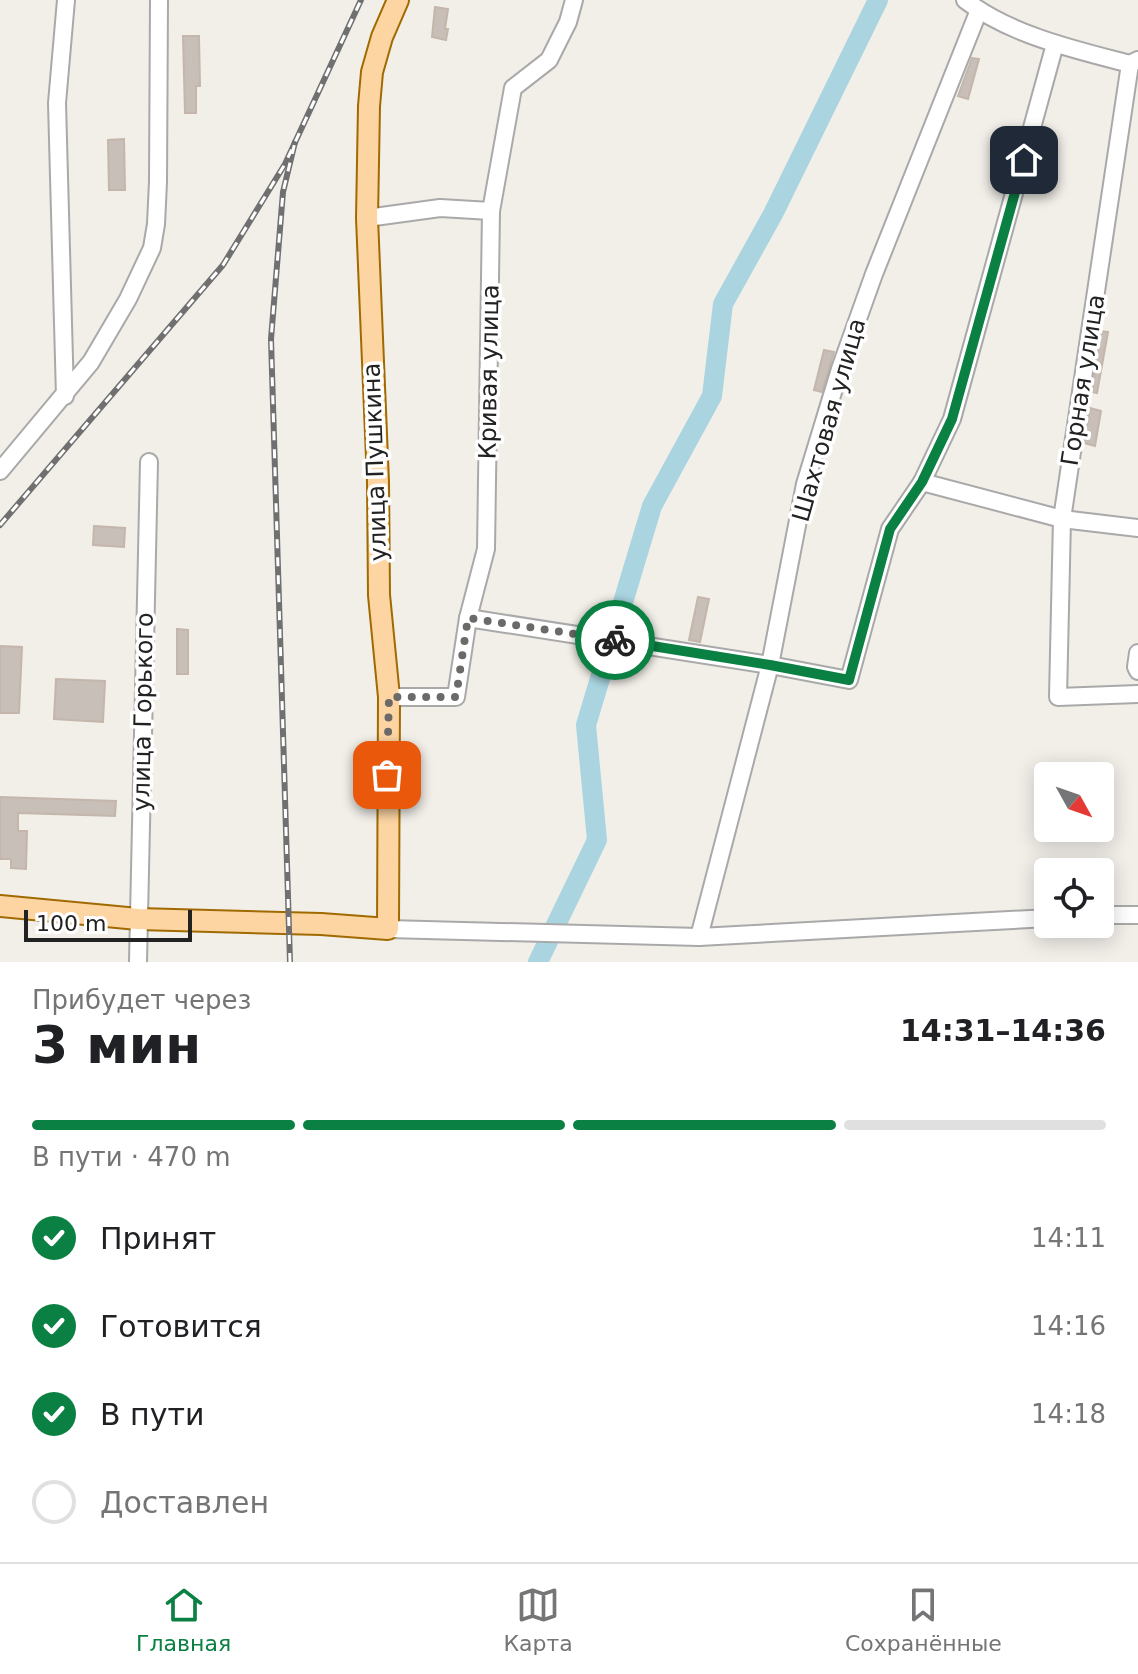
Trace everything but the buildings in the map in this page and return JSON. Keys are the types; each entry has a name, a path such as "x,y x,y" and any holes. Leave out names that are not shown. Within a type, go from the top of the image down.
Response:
{"main road":[{"name":"улица Пушкина","path":"388,929 389,697 379,595 378,482 367,218 372,72 382,37 398,0"},
{"path":"0,906 138,919 388,929"}],"street":[{"path":"65,396 57,103 66,0"},
{"path":"0,471 91,362 128,299 152,248 158,182 159,0"},
{"name":"Кривая улица","path":"389,697 456,697 468,618 486,549 491,211 513,88 549,60 568,22 574,0"},
{"path":"972,5 1055,44 1134,62"},
{"name":"Шахтовая улица","path":"699,937 770,665 805,484 840,369 972,5"},
{"path":"468,618 849,680 890,529 922,482 952,419 1055,44"},
{"name":"Горная улица","path":"1134,62 1062,519 1058,697 1138,694"},
{"path":"367,218 440,208 491,211"},
{"name":"улица Горького","path":"138,962 149,462"},
{"path":"922,482 1062,519 1138,528"},
{"path":"1138,653 1138,671"},
{"path":"1114,915 1138,915"},
{"path":"388,929 699,937 1034,919"}],"waterway":[{"path":"538,962 597,840 586,725 652,506 712,396 723,304 773,214 878,0"}],"railway":[{"path":"0,525 223,265 285,164 361,0"},
{"path":"290,962 271,339 283,192 295,142"}],"way so far":[{"path":"387,775 389,697 456,697 468,618 615,640"}],"route":[{"path":"615,640 849,680 890,529 922,482 952,419 1024,160"}]}
